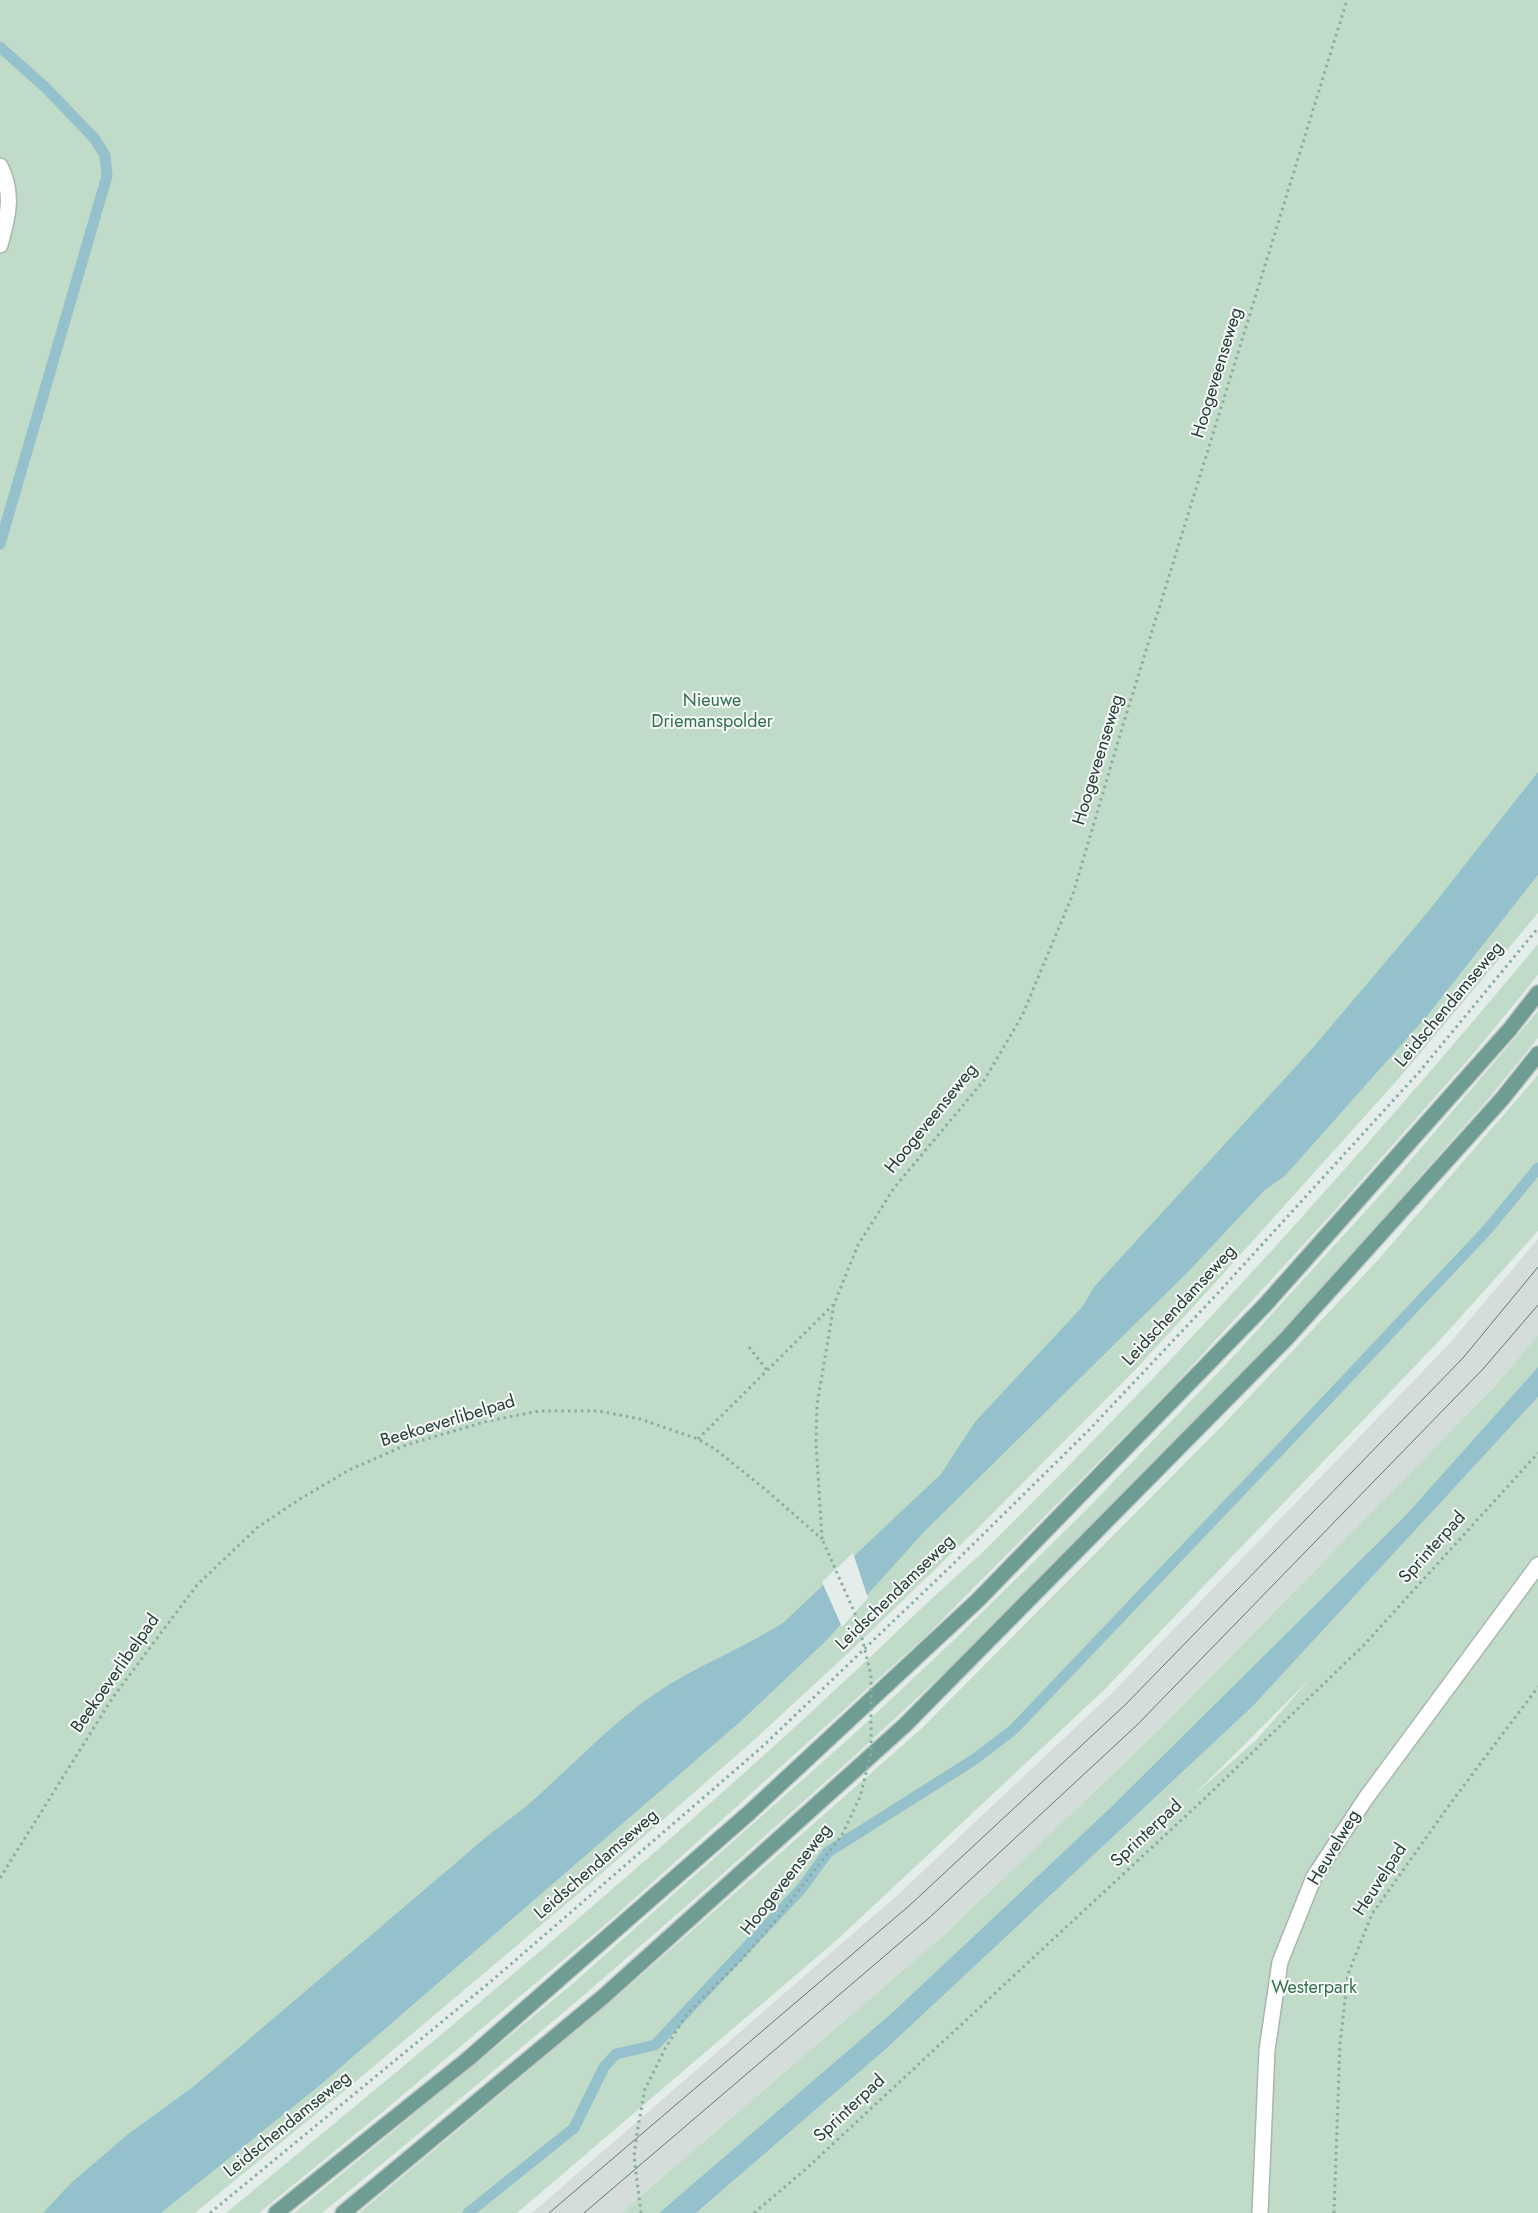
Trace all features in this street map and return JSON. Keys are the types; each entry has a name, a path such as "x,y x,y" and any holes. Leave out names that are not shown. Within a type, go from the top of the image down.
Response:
{"main road":[{"path":"276,2213 468,2058 749,1813 978,1600 1265,1305 1510,1028 1538,993"},
{"path":"343,2213 603,1997 905,1725 1286,1339 1502,1099 1538,1054"}],"street":[{"path":"0,166 6,178 10,196 8,217 0,246"},
{"name":"Heuvelweg","path":"1260,2213 1267,2050 1280,1962 1314,1877 1366,1798 1538,1565"}],"path":[{"name":"Hoogeveenseweg","path":"641,2213 634,2156 645,2089 666,2048 687,2014 742,1959 842,1835 860,1797 871,1754 872,1675 857,1618 822,1539 816,1442 817,1405 834,1304 858,1245 894,1188 985,1079 1022,1016 1073,894 1123,725 1347,0"},
{"name":"Leidschendamseweg","path":"210,2213 489,1983 762,1747 952,1565 1089,1430 1217,1294 1420,1071 1538,928"},
{"path":"698,1439 834,1304"},
{"path":"749,1347 767,1370"},
{"name":"Beekoeverlibelpad","path":"0,1878 113,1697 197,1585 258,1528 300,1499 349,1470 406,1445 488,1421 539,1411 598,1410 640,1419 698,1439 715,1449 822,1539"},
{"name":"Sprinterpad","path":"754,2213 807,2168 1197,1806 1363,1646 1538,1453"},
{"name":"Heuvelpad","path":"1334,2213 1340,2044 1348,1974 1372,1914 1450,1804 1538,1687"}],"shaded area":[{"path":"1538,1239 1538,1335 1496,1385 1158,1731 943,1936 621,2213 532,2213 902,1891 1114,1691 1450,1343"}],"green space":[{"name":"Nieuwe Driemanspolder","path":"0,0 1538,0 1538,844 706,1723 107,2213 0,2213"},
{"path":"1538,875 1538,913 1400,1077 1138,1367 975,1531 844,1657 754,1740 578,1894 355,2082 195,2213 161,2213 318,2087 739,1723 825,1642 924,1532 1189,1271 1264,1191 1285,1176 1428,1015"},
{"path":"1538,944 1538,975 1475,1052 1329,1217 1166,1394 927,1635 613,1918 385,2110 259,2213 226,2213 405,2065 670,1839 842,1684 987,1548 1201,1328 1406,1100"},
{"path":"1538,1011 1538,1038 1490,1097 1296,1317 1073,1547 956,1662 707,1888 583,1996 399,2150 322,2213 294,2213 570,1986 854,1734 954,1640 1086,1510 1230,1360 1391,1183"},
{"path":"1538,1075 1538,1231 1440,1340 1104,1690 838,1939 517,2213 359,2213 619,1995 921,1729 1221,1427 1377,1261"},
{"path":"1538,1335 1538,1367 1405,1516 1109,1809 894,2011 659,2213 621,2213 943,1936 1158,1731 1496,1385"},
{"name":"Westerpark","path":"1538,1397 1538,2213 696,2213 887,2048 1253,1706","holes":["1310,1679 1257,1739 1192,1797"]}],"water":[{"path":"1538,772 1538,875 1428,1015 1285,1176 1264,1191 1189,1271 924,1532 825,1642 739,1723 318,2087 161,2213 43,2213 70,2184 127,2135 193,2087 491,1833 533,1800 640,1704 671,1683 783,1623 941,1474 975,1422 1083,1306 1094,1287 1311,1050 1427,913"},
{"path":"1538,1367 1538,1397 1253,1706 887,2048 696,2213 659,2213 894,2011 1109,1809 1405,1516"}],"pier":[{"path":"853,1553 868,1598 842,1627 822,1582"}],"waterway":[{"path":"0,47 45,87 94,138 105,155 107,176 0,544"},
{"path":"468,2213 574,2128 604,2067 616,2054 655,2045 801,1889 828,1852 975,1759 1013,1730 1487,1230 1538,1168"}],"tram line":[{"path":"549,2213 910,1905 1125,1705 1463,1358 1538,1267"},
{"path":"584,2213 929,1918 1137,1725 1483,1369 1538,1305"}]}
